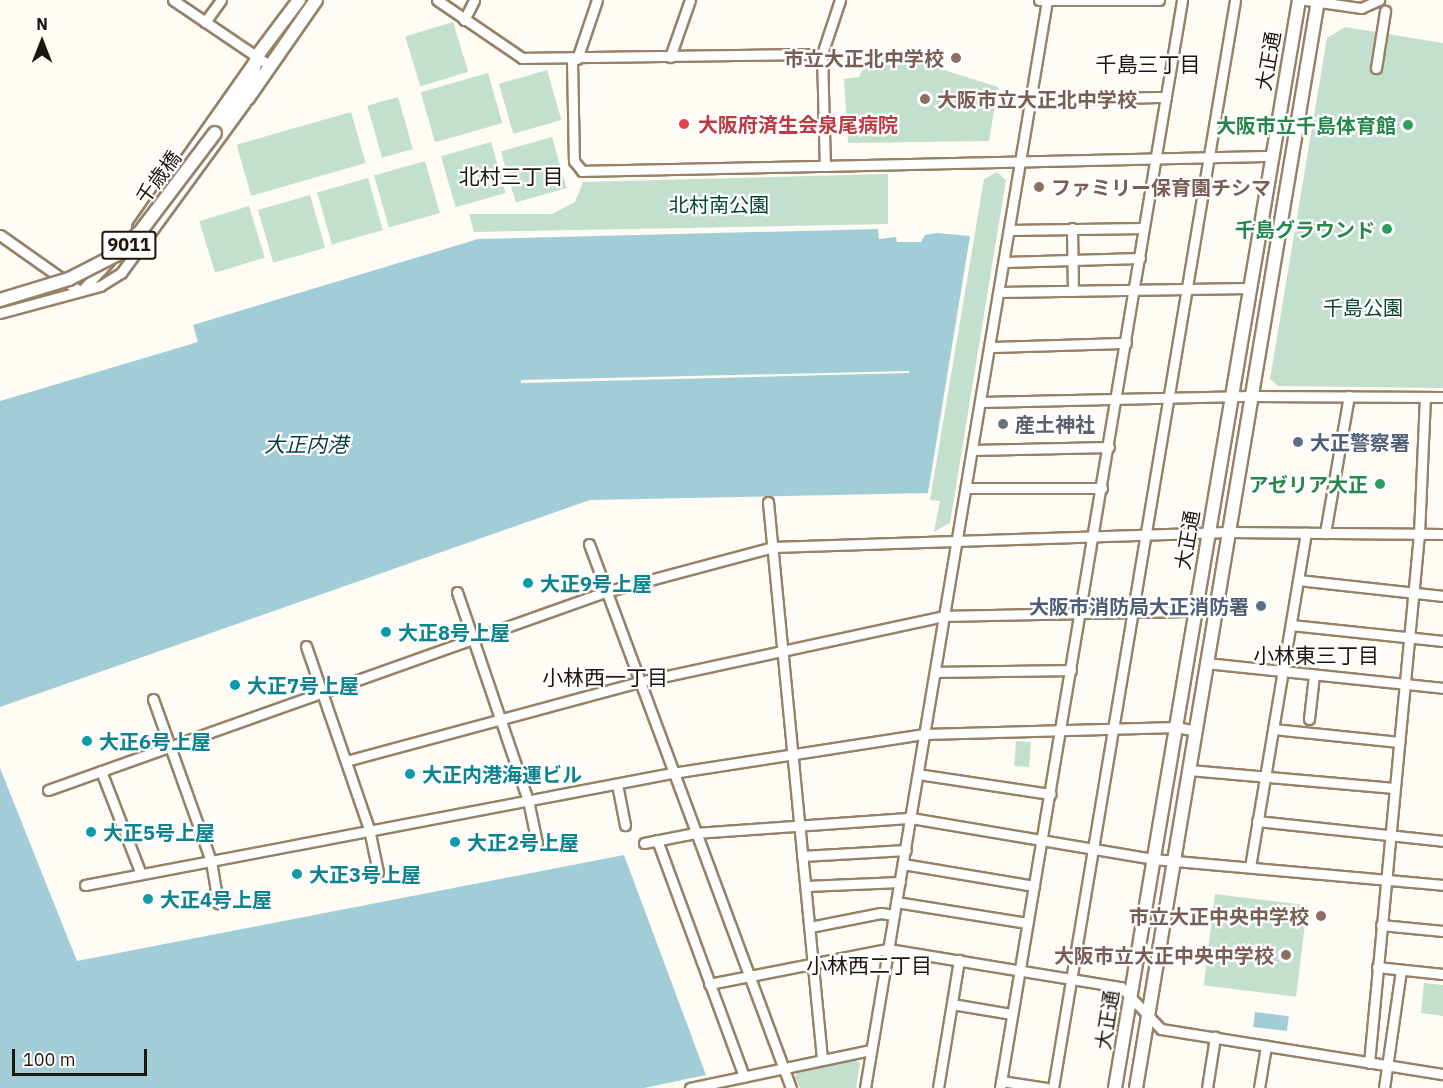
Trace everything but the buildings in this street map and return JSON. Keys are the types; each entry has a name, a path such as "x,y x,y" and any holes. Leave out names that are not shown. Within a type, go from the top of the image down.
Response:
{"main road":[{"name":"千歳橋","path":"0,300 69,279 116,255 140,232 215,133 252,76 257,56 299,0"},
{"path":"228,113 248,98 316,0"},
{"name":"大正通","path":"1115,1088 1299,0"},
{"name":"大正通","path":"1136,1088 1314,1"}],"street":[{"path":"173,0 269,65"},
{"path":"205,22 221,0"},
{"path":"437,0 522,58 822,54"},
{"path":"464,20 474,0"},
{"path":"597,0 575,59 574,161 582,171 1272,156"},
{"path":"670,57 690,0"},
{"path":"825,166 822,54 840,0"},
{"path":"865,1088 1021,162 1044,1 1159,0"},
{"path":"1046,1088 1000,1084 1094,538 1182,0"},
{"path":"1053,1088 1235,0"},
{"path":"1314,1 1361,8 1379,0"},
{"path":"1376,68 1384,11"},
{"path":"81,289 124,244 257,56"},
{"path":"1030,100 1167,96"},
{"path":"0,313 81,289 100,286 133,262 248,98"},
{"path":"1072,228 1073,291"},
{"path":"1009,230 1144,228"},
{"path":"0,235 81,289"},
{"path":"124,244 133,262"},
{"path":"1004,262 1140,258"},
{"path":"999,292 1249,288"},
{"path":"990,346 1126,343"},
{"path":"981,402 1231,396 1443,397"},
{"path":"1325,533 1349,396"},
{"path":"1369,1063 1419,534 1425,397"},
{"path":"972,450 1109,447"},
{"path":"966,488 1102,488"},
{"path":"768,502 822,1059"},
{"path":"48,790 472,637 605,592 773,547 1208,535 1228,532 1443,534"},
{"path":"1250,867 1306,533"},
{"path":"589,544 694,833 791,1088"},
{"path":"1298,580 1443,596"},
{"path":"457,592 528,800 537,843"},
{"path":"346,761 639,682 945,616 1194,611"},
{"path":"1291,625 1443,641"},
{"path":"306,646 369,829 378,872"},
{"path":"1206,663 1443,688"},
{"path":"935,672 1071,670"},
{"path":"1309,718 1314,675"},
{"path":"153,699 211,861 218,903"},
{"path":"85,885 672,773 925,734 1176,727 1196,730"},
{"path":"1273,729 1399,742"},
{"path":"1189,770 1394,788"},
{"path":"101,771 141,874"},
{"path":"918,774 1050,794"},
{"path":"617,784 625,825"},
{"path":"644,843 694,833 911,818 1153,859 1174,859 1443,885"},
{"path":"1257,821 1443,841"},
{"path":"657,840 744,1076"},
{"path":"802,856 906,850"},
{"path":"903,864 1034,886"},
{"path":"806,886 900,882"},
{"path":"896,902 1028,923"},
{"path":"810,927 881,914 894,915"},
{"path":"1381,925 1443,931"},
{"path":"709,984 888,949 1121,987 1161,1029 1443,1074"},
{"path":"938,1088 959,960"},
{"path":"1377,967 1443,974"},
{"path":"1384,1088 1401,970"},
{"path":"952,1004 1012,1014"},
{"path":"1207,1088 1215,1037"},
{"path":"1259,1088 1266,1046"},
{"path":"690,1088 723,1084 744,1076 783,1067 871,1050"}],"green space":[{"path":"453,22 468,72 420,86 405,37"},
{"name":"千島公園","path":"1345,27 1443,43 1443,388 1278,386 1270,379 1327,38"},
{"path":"874,48 998,87 989,141 848,143 844,79 859,77"},
{"path":"547,70 561,120 513,134 499,84"},
{"path":"488,73 502,123 435,142 421,92"},
{"path":"398,97 413,149 382,158 367,106"},
{"path":"351,112 366,163 251,196 237,145"},
{"path":"552,137 567,188 516,203 501,152"},
{"path":"491,142 506,193 456,207 441,156"},
{"path":"425,161 440,213 389,228 374,176"},
{"path":"997,172 1006,180 950,523 934,532 940,501 930,500 984,179"},
{"name":"北村南公園","path":"888,174 888,224 474,232 469,214 552,214 575,202 583,182"},
{"path":"368,178 383,230 332,245 317,193"},
{"path":"310,195 325,248 273,263 258,210"},
{"path":"249,206 265,258 215,273 199,221"},
{"path":"1016,741 1031,742 1029,767 1014,766"},
{"path":"1215,894 1307,905 1296,997 1204,985"},
{"path":"1424,983 1443,985 1443,1016 1421,1013"},
{"path":"855,1060 860,1063 856,1088 800,1088 795,1077 797,1071"}],"water":[{"name":"大正内港","path":"878,229 879,239 896,237 897,242 921,242 925,235 937,233 970,236 928,493 590,500 0,707 0,401 198,342 193,325 478,239"},
{"path":"0,768 77,961 624,855 706,1075 644,1088 0,1088"},
{"path":"1255,1012 1289,1016 1287,1031 1253,1027"}],"pier":[{"path":"909,371 909,373 521,383 521,380"}],"place":[{"name":"市立大正北中学校","path":"956,58"},
{"name":"大阪市立大正北中学校","path":"925,99"},
{"name":"大阪府済生会泉尾病院","path":"684,124"},
{"name":"大阪市立千島体育館","path":"1408,125"},
{"name":"ファミリー保育園チシマ","path":"1039,187"},
{"name":"千島グラウンド","path":"1387,229"},
{"name":"産土神社","path":"1003,424"},
{"name":"大正警察署","path":"1298,442"},
{"name":"アゼリア大正","path":"1380,484"},
{"name":"大正9号上屋","path":"528,583"},
{"name":"大阪市消防局大正消防署","path":"1261,606"},
{"name":"大正8号上屋","path":"386,632"},
{"name":"大正7号上屋","path":"235,685"},
{"name":"大正6号上屋","path":"87,741"},
{"name":"大正内港海運ビル","path":"410,774"},
{"name":"大正5号上屋","path":"91,832"},
{"name":"大正2号上屋","path":"455,842"},
{"name":"大正3号上屋","path":"297,874"},
{"name":"大正4号上屋","path":"148,899"},
{"name":"市立大正中央中学校","path":"1321,916"},
{"name":"大阪市立大正中央中学校","path":"1286,955"}],"district":[{"name":"千島三丁目","path":"1148,64"},
{"name":"北村三丁目","path":"511,176"},
{"name":"小林東三丁目","path":"1316,655"},
{"name":"小林西一丁目","path":"605,677"},
{"name":"小林西二丁目","path":"869,965"}]}
